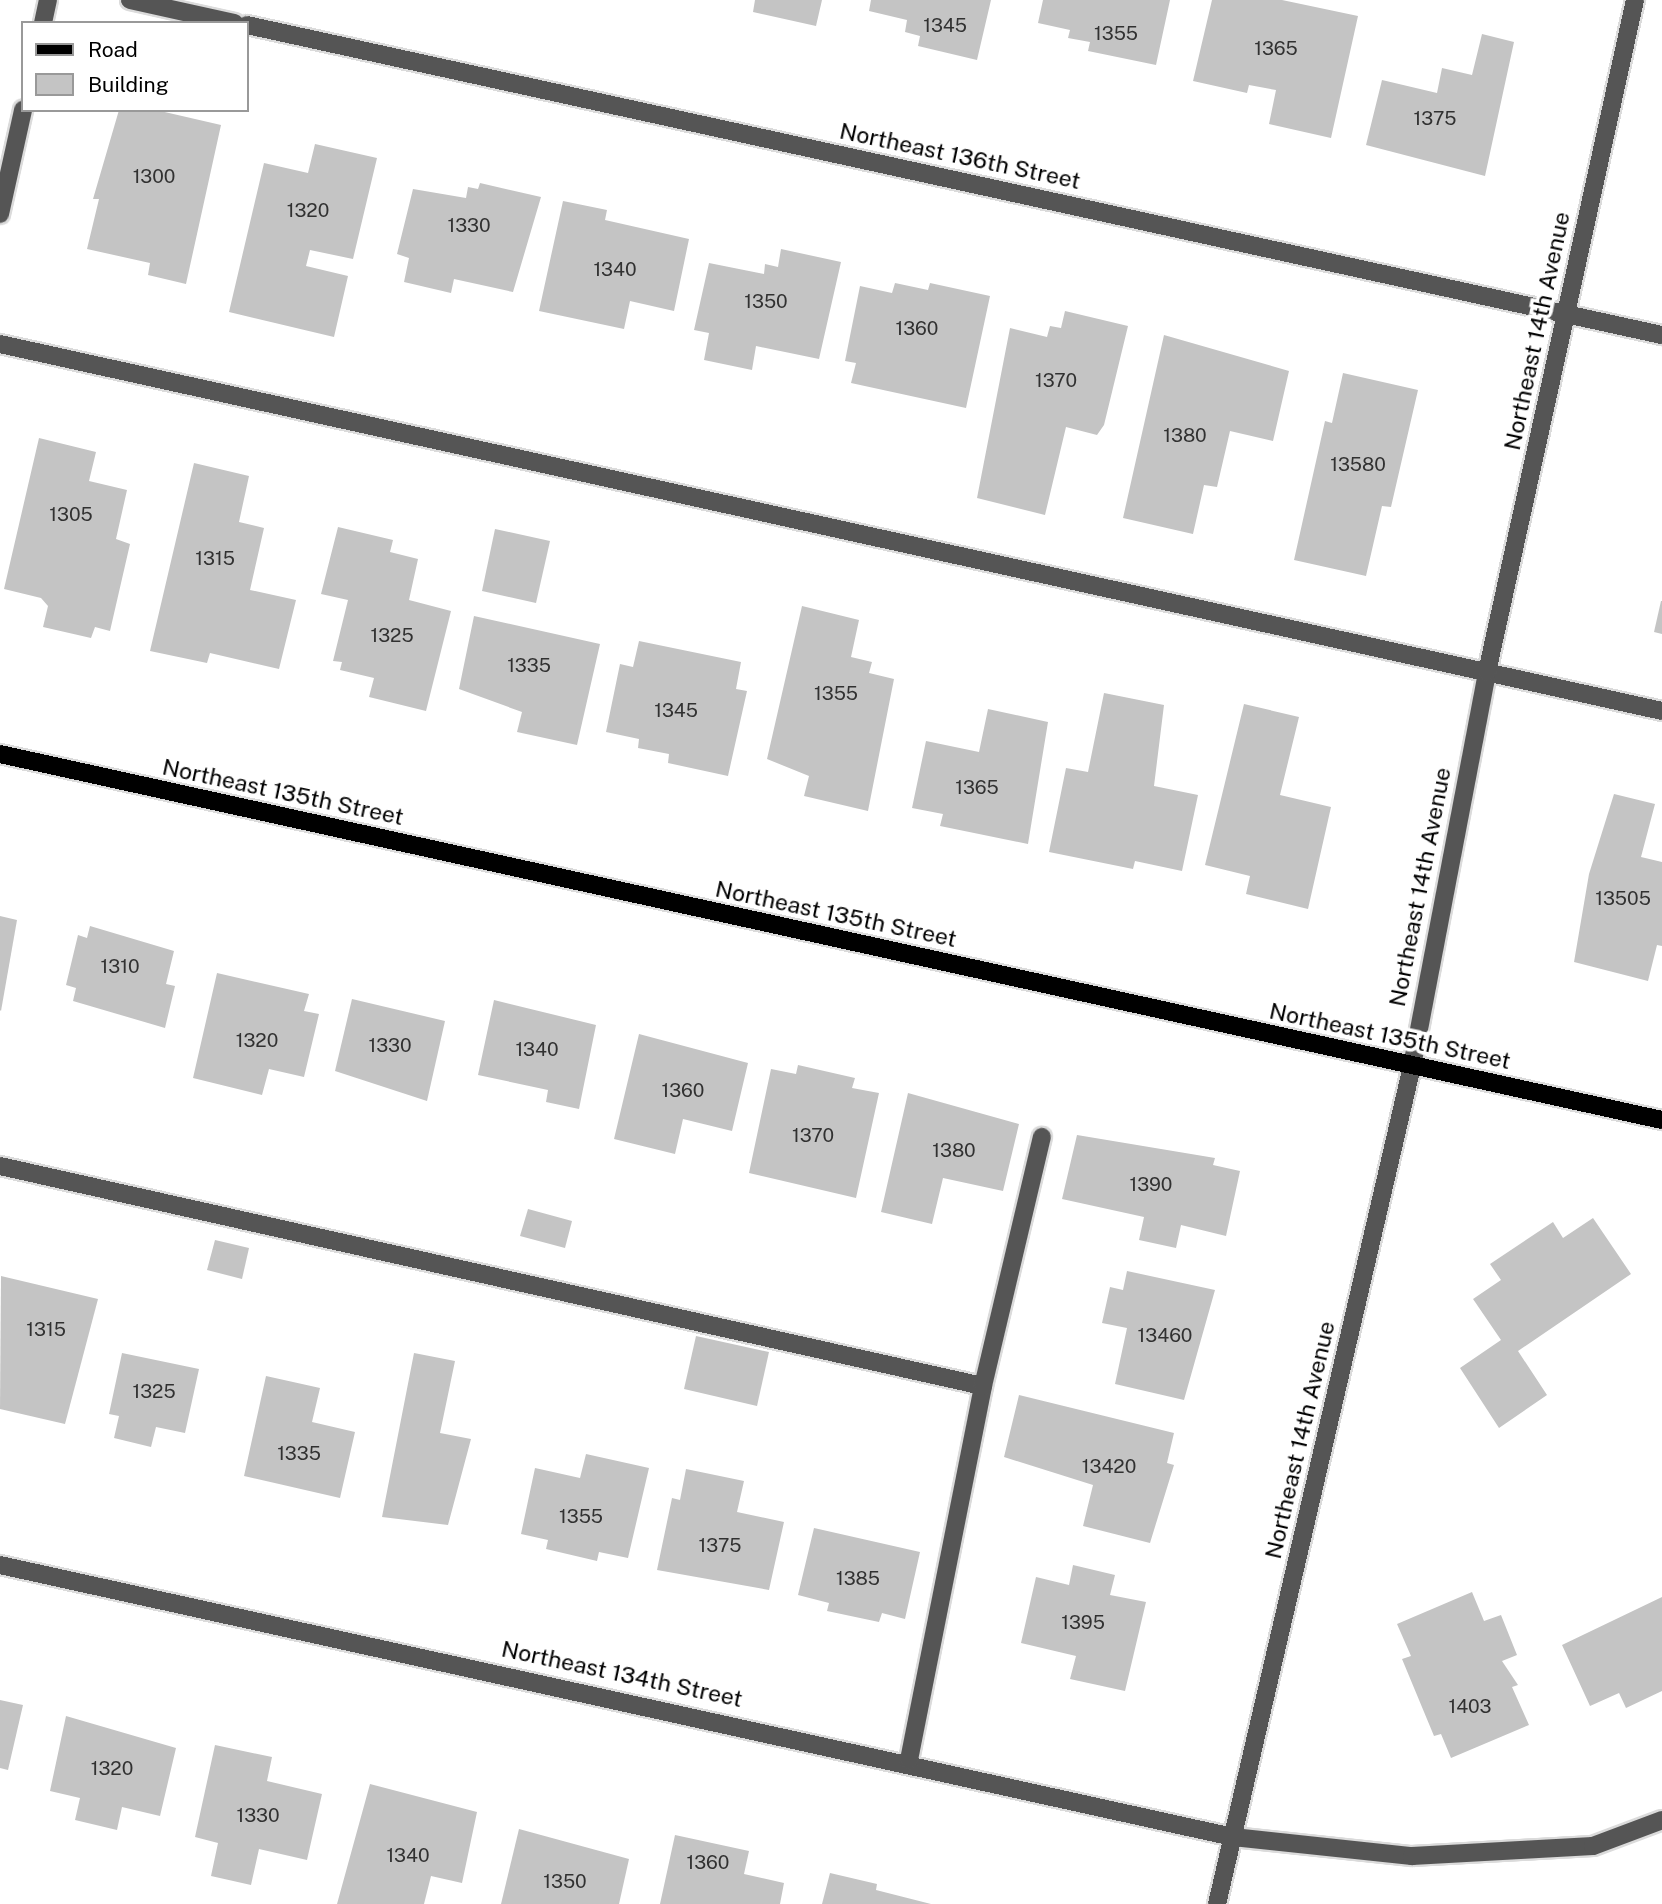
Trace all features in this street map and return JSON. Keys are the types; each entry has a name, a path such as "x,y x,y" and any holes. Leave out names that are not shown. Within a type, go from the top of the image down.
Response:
{"main road":[{"name":"Northeast 135th Street","path":"0,754 1662,1121"}],"street":[{"path":"43,21 48,0"},
{"path":"130,0 225,21"},
{"name":"Northeast 14th Avenue","path":"1217,1904 1412,1066 1487,672 1635,0"},
{"name":"Northeast 136th Street","path":"248,26 1662,335"},
{"path":"0,214 23,112"},
{"path":"0,344 1662,711"},
{"path":"909,1760 983,1386 1042,1137"},
{"path":"0,1166 983,1386"},
{"name":"Northeast 134th Street","path":"0,1565 909,1760 1233,1836 1412,1856 1593,1846 1662,1820"}],"building":[{"path":"755,0 822,0 816,26 753,12"},
{"path":"871,0 991,0 977,60 918,46 920,36 905,32 907,20 869,11"},
{"path":"1043,0 1170,0 1156,65 1088,51 1090,42 1068,38 1070,30 1038,23"},
{"path":"1212,0 1282,0 1358,16 1331,138 1269,124 1276,90 1249,85 1247,93 1193,81"},
{"path":"1482,34 1514,42 1485,176 1366,145 1382,80 1437,93 1442,68 1472,75"},
{"path":"118,112 165,112 221,125 186,284 148,275 150,263 87,249 99,199 93,199"},
{"path":"315,144 377,158 353,259 310,250 306,266 348,276 334,337 229,312 264,163 308,173"},
{"path":"480,183 541,197 513,292 454,279 451,293 404,282 409,258 397,254 413,189 466,198 468,187 478,189"},
{"path":"563,201 607,210 605,220 689,239 674,311 630,301 624,329 539,311"},
{"path":"781,249 841,262 819,359 756,346 752,370 704,360 709,333 694,330 709,263 764,274 765,264 778,267"},
{"path":"895,283 928,290 930,283 990,296 966,408 851,383 856,363 845,361 860,286 892,293"},
{"path":"1065,311 1128,326 1104,425 1097,435 1066,427 1045,515 977,498 1010,328 1047,337 1050,326 1061,328"},
{"path":"1164,335 1289,371 1273,441 1230,431 1217,487 1204,485 1193,534 1123,518"},
{"path":"1343,373 1418,390 1391,507 1382,506 1366,576 1294,560 1325,421 1332,423"},
{"path":"39,438 96,452 89,481 127,490 116,539 130,544 110,631 95,627 91,638 43,627 48,606 41,598 4,589"},
{"path":"194,463 249,476 239,522 264,528 250,590 296,600 279,669 210,653 207,663 150,651"},
{"path":"338,527 393,540 390,552 418,559 409,600 451,611 426,711 369,697 374,678 340,670 342,662 333,661 348,600 321,594"},
{"path":"495,529 550,541 536,603 482,591"},
{"path":"1662,601 1662,634 1654,632"},
{"path":"802,606 859,620 851,657 872,662 869,673 894,679 868,811 804,796 809,776 767,759"},
{"path":"474,616 600,644 577,745 517,732 522,712 459,689"},
{"path":"639,641 741,662 736,689 747,691 728,776 668,763 669,754 638,748 639,739 606,732 620,664 633,667"},
{"path":"1104,693 1164,705 1154,786 1198,795 1182,871 1135,861 1133,869 1049,852 1066,768 1088,772"},
{"path":"1244,704 1299,717 1280,795 1331,807 1308,909 1246,894 1250,876 1205,865"},
{"path":"988,709 1048,722 1028,844 940,826 943,814 912,808 926,741 979,752"},
{"path":"1614,794 1655,804 1641,857 1662,862 1662,946 1657,945 1648,981 1574,962 1589,874"},
{"path":"0,916 17,920 1,1011 0,1010"},
{"path":"90,926 174,951 166,984 175,986 165,1028 73,1001 76,988 66,985 78,935 87,938"},
{"path":"217,973 309,994 304,1011 319,1014 304,1077 269,1069 262,1095 193,1078"},
{"path":"352,999 445,1021 427,1101 335,1071"},
{"path":"494,1000 596,1025 579,1109 546,1102 548,1090 478,1075"},
{"path":"639,1034 748,1063 732,1131 683,1119 675,1154 614,1139"},
{"path":"798,1065 855,1078 852,1088 879,1093 856,1198 749,1173 771,1069 796,1074"},
{"path":"908,1093 1019,1124 1003,1191 943,1178 932,1224 881,1212"},
{"path":"1077,1135 1215,1158 1213,1165 1240,1171 1226,1236 1181,1225 1176,1248 1139,1240 1144,1217 1062,1199"},
{"path":"528,1209 572,1221 565,1248 520,1236"},
{"path":"1593,1218 1631,1274 1518,1351 1547,1395 1499,1428 1460,1368 1501,1340 1473,1299 1501,1280 1490,1264 1553,1222 1563,1238"},
{"path":"215,1240 249,1248 242,1279 207,1270"},
{"path":"1127,1271 1215,1290 1184,1400 1115,1384 1127,1328 1102,1323 1110,1287 1123,1290"},
{"path":"1,1276 98,1299 65,1424 0,1409"},
{"path":"696,1336 769,1352 757,1406 684,1389"},
{"path":"122,1353 199,1369 185,1433 156,1427 151,1447 114,1438 119,1416 109,1414"},
{"path":"414,1353 455,1361 440,1433 471,1439 448,1525 382,1517"},
{"path":"266,1376 320,1388 312,1422 355,1432 340,1498 244,1476"},
{"path":"1019,1395 1174,1433 1167,1463 1174,1465 1150,1543 1083,1526 1093,1485 1004,1457"},
{"path":"586,1454 649,1468 628,1558 599,1552 597,1561 546,1549 548,1540 521,1534 535,1468 580,1478"},
{"path":"686,1469 744,1481 737,1512 784,1522 769,1590 657,1570 672,1498 680,1500"},
{"path":"814,1528 920,1552 905,1619 882,1613 879,1622 827,1611 829,1603 798,1595"},
{"path":"1073,1565 1115,1575 1110,1595 1146,1602 1125,1691 1070,1679 1076,1656 1021,1643 1036,1577 1069,1585"},
{"path":"1472,1592 1484,1621 1501,1615 1517,1655 1502,1661 1518,1685 1512,1687 1529,1725 1451,1758 1441,1734 1434,1736 1402,1659 1411,1656 1397,1624"},
{"path":"1662,1597 1662,1691 1626,1708 1619,1693 1590,1706 1562,1645"},
{"path":"0,1700 23,1705 8,1770 0,1768"},
{"path":"66,1716 176,1748 160,1816 122,1807 117,1830 75,1820 80,1798 50,1791"},
{"path":"215,1745 272,1757 267,1781 322,1794 307,1860 259,1849 251,1885 211,1876 218,1843 195,1837"},
{"path":"370,1784 477,1812 462,1883 431,1876 424,1904 337,1904"},
{"path":"519,1829 629,1859 619,1904 501,1904"},
{"path":"675,1835 749,1851 744,1874 784,1883 780,1904 660,1904"},
{"path":"830,1873 877,1884 876,1890 931,1904 822,1904"}]}
